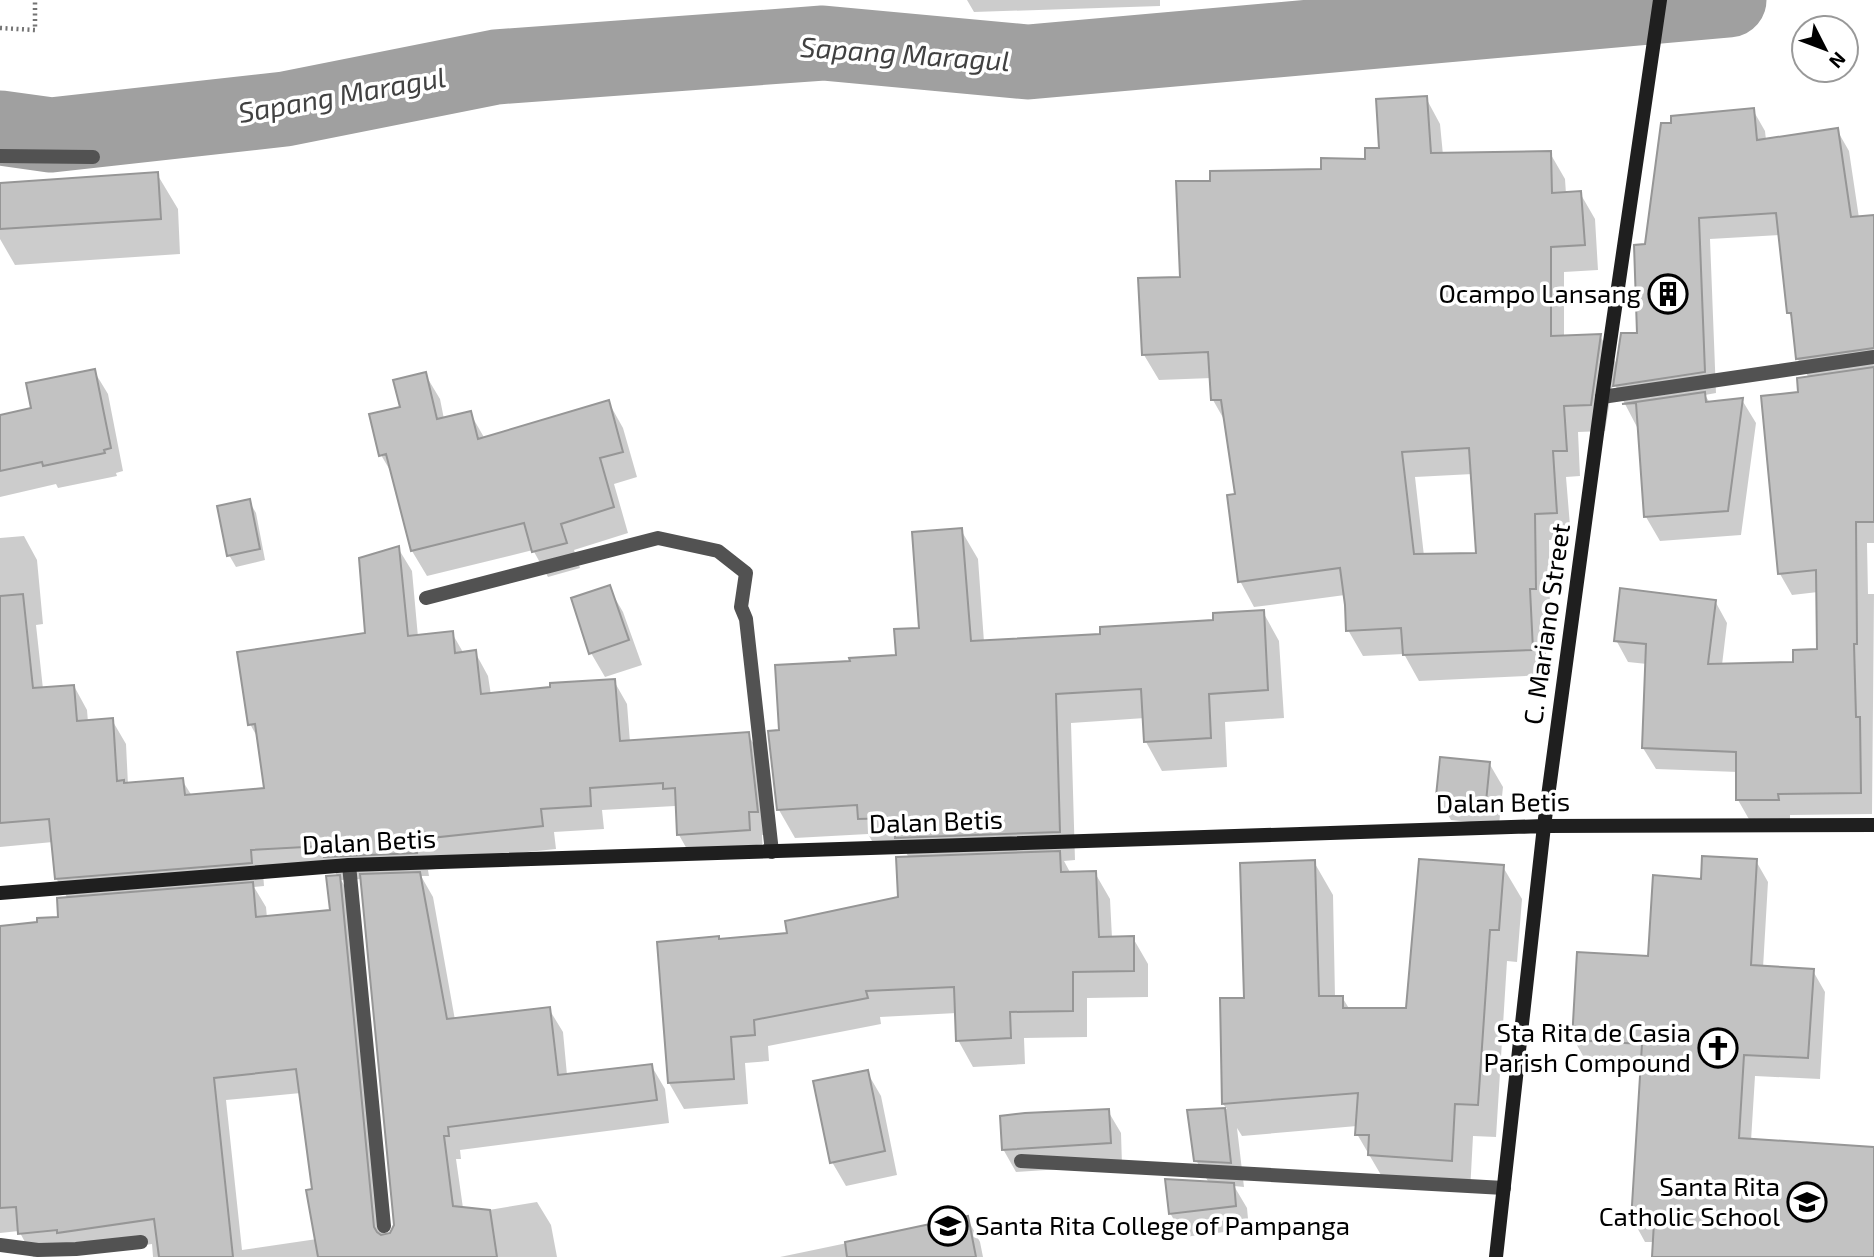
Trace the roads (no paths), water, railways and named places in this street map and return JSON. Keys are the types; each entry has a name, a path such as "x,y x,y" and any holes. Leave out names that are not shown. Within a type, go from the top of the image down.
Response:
{"street":[{"name":"C. Mariano Street","path":"1496,1257 1544,826 1602,397 1660,0"},
{"path":"0,156 93,157"},
{"path":"1602,397 1874,357"},
{"path":"426,598 658,538 718,551 746,573 741,607 746,619 772,852"},
{"name":"Dalan Betis","path":"0,893 349,865 1544,826 1874,825"},
{"path":"349,865 384,1226"},
{"path":"1021,1161 1504,1188"},
{"path":"0,1245 38,1250 141,1242"}],"waterway":[{"name":"Sapang Maragul","path":"0,128 51,135 285,109 496,67 823,43 1028,62 1729,0"}],"place":[{"name":"Ocampo Lansang","path":"1668,294"},
{"name":"Sta Rita de Casia Parish Compound","path":"1718,1048"},
{"name":"Santa Rita Catholic School","path":"1807,1202"},
{"name":"Santa Rita College of Pampanga","path":"948,1226"}]}
